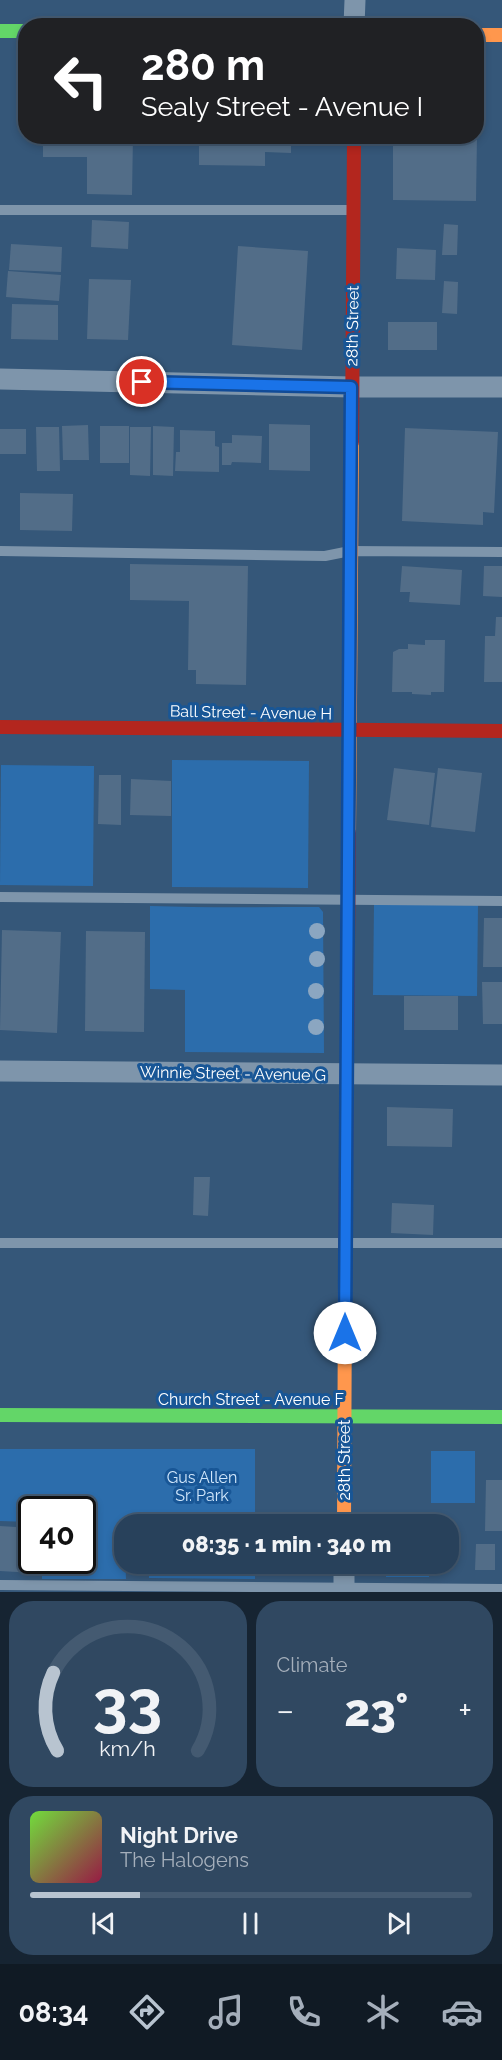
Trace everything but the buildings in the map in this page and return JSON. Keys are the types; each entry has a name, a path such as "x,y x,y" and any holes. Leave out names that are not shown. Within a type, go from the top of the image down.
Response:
{"street":[{"path":"354,18 355,0"},
{"path":"0,31 18,31"},
{"path":"484,35 502,35"},
{"name":"28th Street","path":"344,1514 354,144"},
{"path":"0,379 351,387 502,387"},
{"name":"Ball Street - Avenue H","path":"0,727 502,731"},
{"name":"Winnie Street - Avenue G","path":"0,1071 502,1075"},
{"name":"Church Street - Avenue F","path":"0,1415 502,1417"},
{"path":"344,1574 344,1590"}],"lane":[{"path":"0,210 353,210"},
{"path":"0,551 325,556 350,551 502,552"},
{"path":"0,897 502,901"},
{"path":"0,1243 502,1244"},
{"path":"0,1585 344,1590 502,1589"}],"green space":[{"path":"172,760 309,761 308,888 172,887"},
{"path":"1,765 94,766 93,886 0,885"},
{"path":"374,904 478,905 477,996 373,995"},
{"path":"150,906 319,907 323,912 324,1053 185,1052 185,990 150,989"},
{"name":"Gus Allen Sr. Park","path":"0,1449 255,1449 255,1514 114,1514 114,1574 126,1574 126,1579 42,1579 42,1574 96,1574 96,1496 18,1496 18,1522 0,1521"},
{"path":"431,1451 475,1451 475,1503 431,1503"},
{"path":"149,1574 255,1574 255,1579 149,1578"},
{"path":"386,1574 429,1574 429,1577 386,1577"}],"traffic: fast":[{"path":"0,31 18,31"},
{"path":"0,1415 502,1417"}],"traffic: slow":[{"path":"484,35 502,35"},
{"path":"349,833 352,442"},
{"path":"344,1514 345,1281"}],"traffic: jam":[{"path":"352,442 354,144"},
{"path":"0,727 502,731"},
{"path":"345,1281 349,833"}],"route":[{"path":"142,382 351,387 345,1333"}]}
